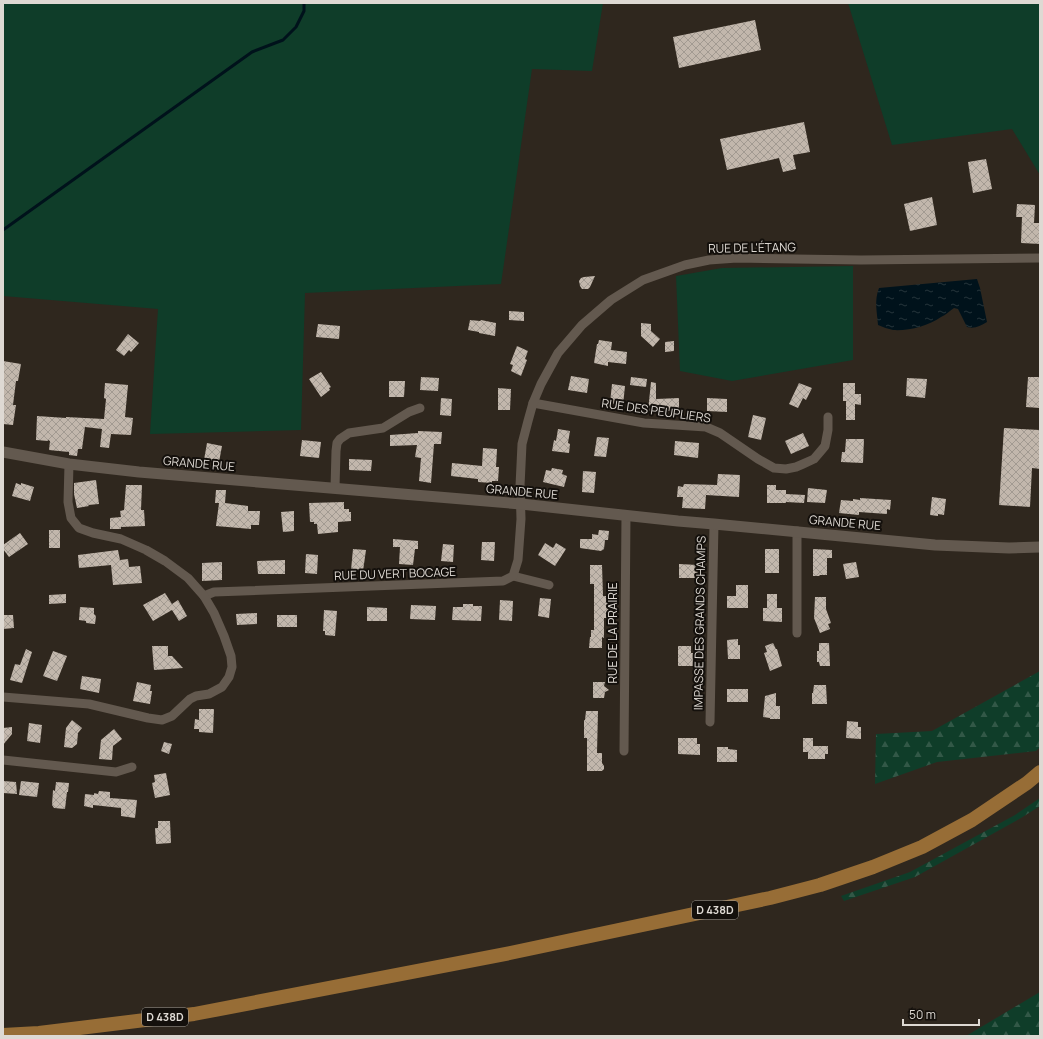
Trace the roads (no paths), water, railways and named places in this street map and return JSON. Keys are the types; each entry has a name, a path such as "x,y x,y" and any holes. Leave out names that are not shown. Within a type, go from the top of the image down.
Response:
{"main road":[{"name":"D 438D","path":"3,1035 194,1014 510,952 770,898 820,885 873,867 922,847 972,820 1027,783 1040,772"}],"street":[{"name":"RUE DE L'ÉTANG","path":"521,504 520,486 522,444 533,403 540,384 558,353 582,325 610,300 643,280 685,265 709,260 738,258 861,260 1040,258"},
{"name":"RUE DES PEUPLIERS","path":"533,403 644,423 706,427 720,433 774,468 786,469 796,467 814,459 825,446 828,430 828,417"},
{"path":"335,488 336,451 340,439 349,433 383,428 409,412 420,408"},
{"name":"GRANDE RUE","path":"3,452 69,464 139,472 521,504 678,521 935,544 1009,548 1040,547"},
{"path":"3,697 89,704 162,720 172,716 190,699 196,696 209,694 222,688 229,677 232,667 231,656 214,613 204,596 188,578 165,561 146,550 121,539 93,533 79,528 71,518 68,502 69,464"},
{"path":"521,504 518,560 513,576 549,585"},
{"name":"RUE DE LA PRAIRIE","path":"624,752 626,515"},
{"name":"IMPASSE DES GRANDS CHAMPS","path":"710,722 714,524"},
{"path":"797,531 797,633"},
{"name":"RUE DU VERT BOCAGE","path":"204,596 214,592 503,581 513,576"},
{"path":"3,760 116,772 132,767"}],"water":[{"path":"977,279 987,322 980,326 973,328 967,327 958,309 954,308 930,323 912,329 893,330 878,325 876,302 879,288"}],"waterway":[{"path":"3,230 252,52 283,40 296,27 304,11 304,3"}]}
